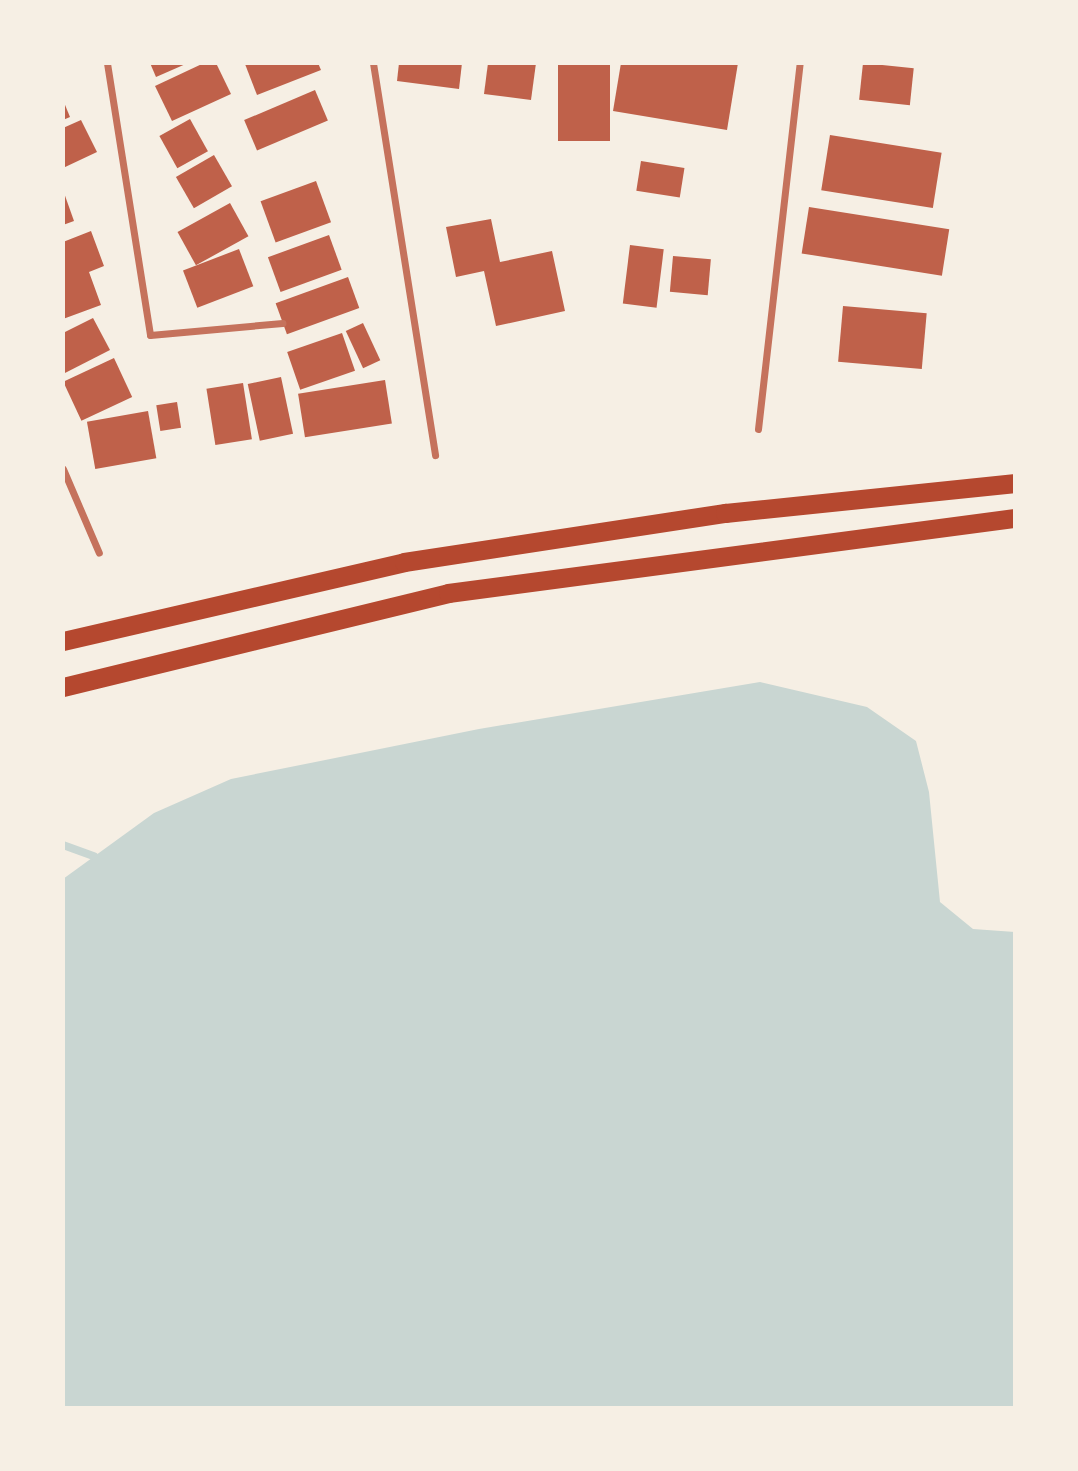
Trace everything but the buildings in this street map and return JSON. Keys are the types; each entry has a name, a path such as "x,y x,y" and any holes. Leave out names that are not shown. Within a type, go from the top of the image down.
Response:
{"highway":[{"path":"63,641 404,562 725,513 1015,483"},
{"path":"63,687 448,593 718,554 1015,518"}],"street":[{"path":"107,63 150,335 282,323"},
{"path":"373,63 435,455"},
{"path":"758,429 800,63"},
{"path":"63,468 99,554"}],"shaded area":[{"path":"760,682 867,707 916,741 929,792 940,902 973,929 1015,932 1015,1408 63,1408 63,879 154,813 231,779 479,729"}],"waterway":[{"path":"63,845 94,856"}]}
